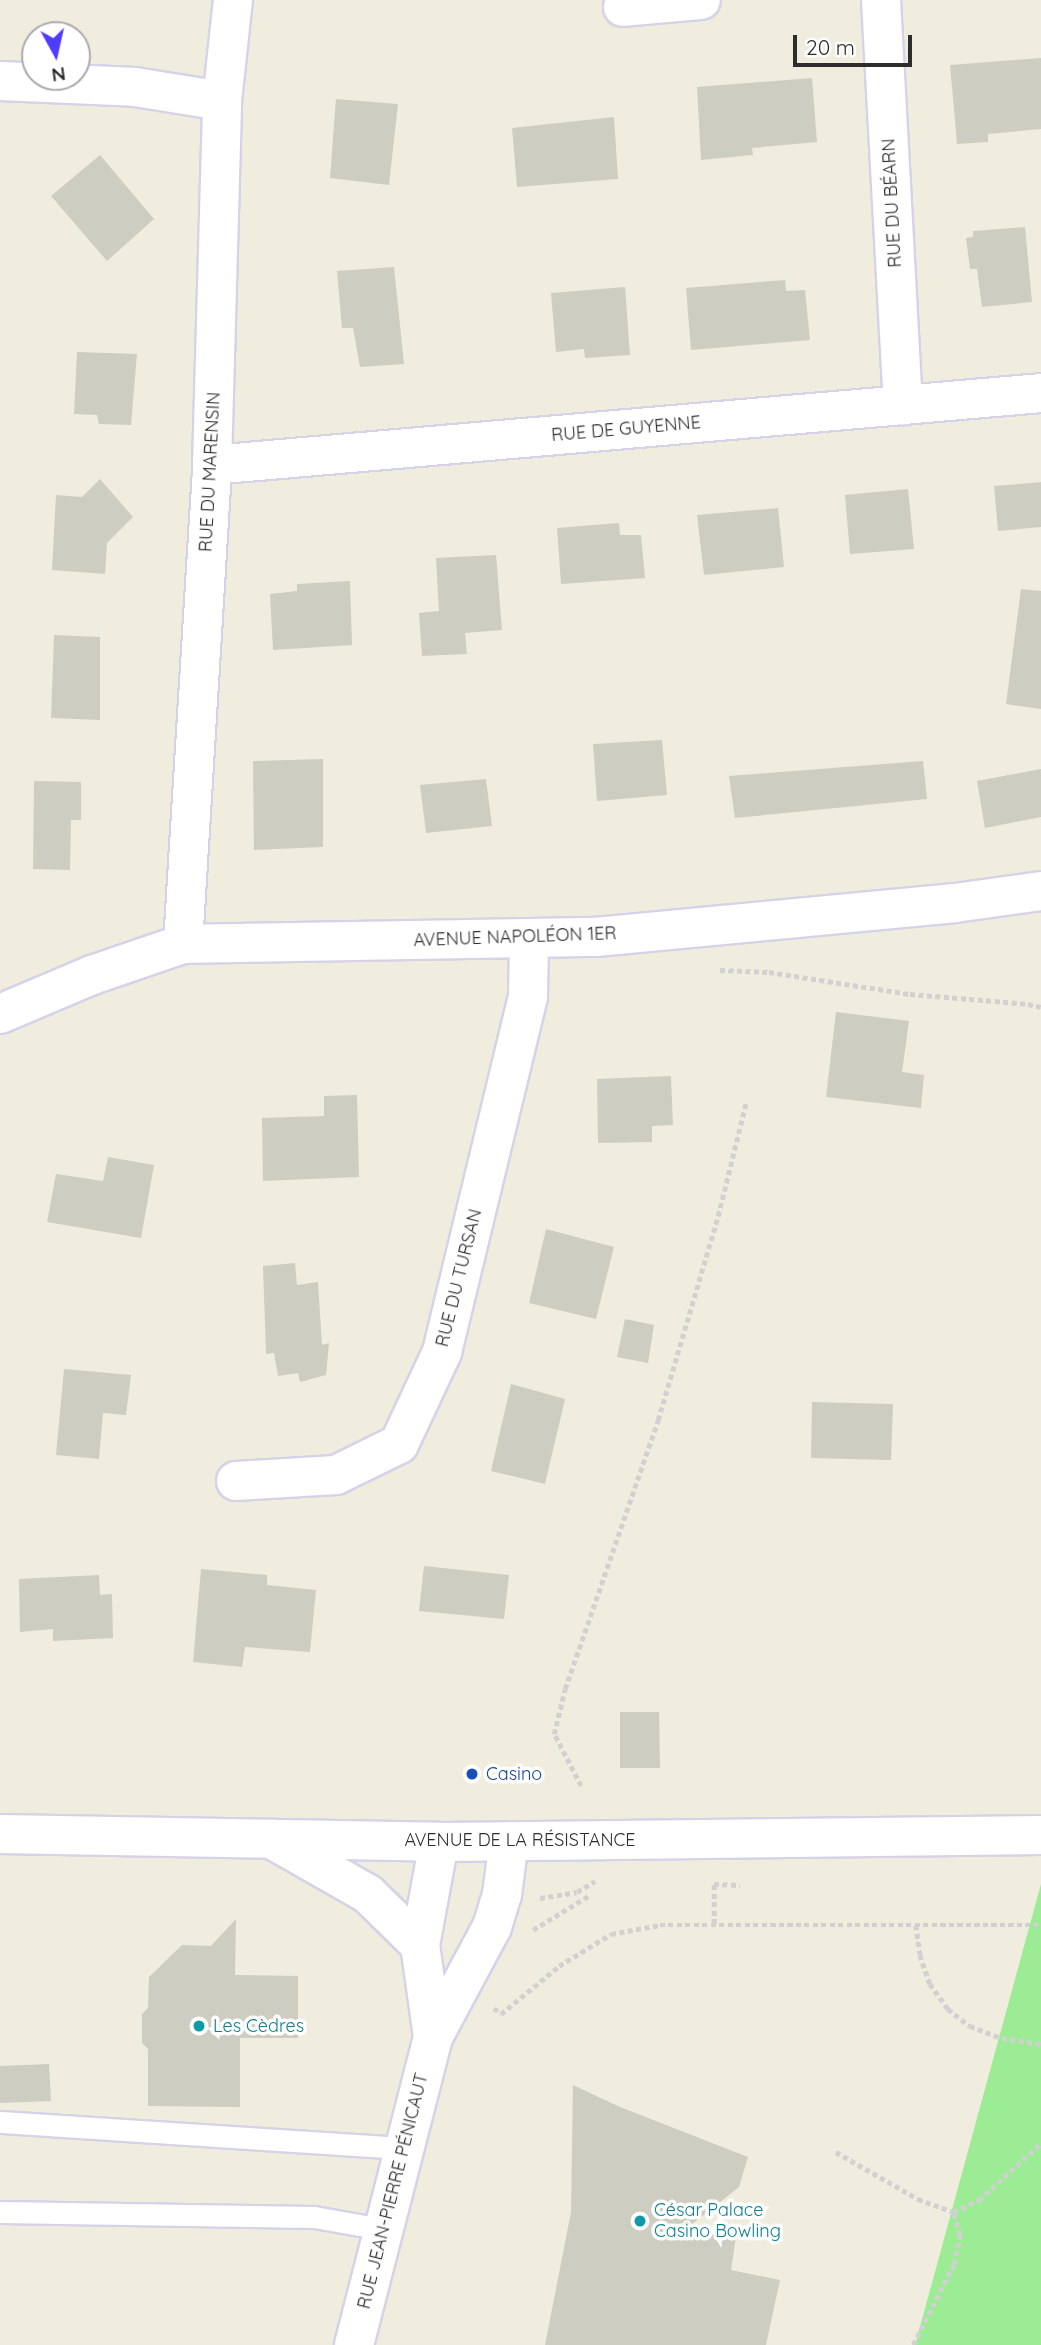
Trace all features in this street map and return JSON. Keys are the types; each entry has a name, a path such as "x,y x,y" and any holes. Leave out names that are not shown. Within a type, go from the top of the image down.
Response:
{"street":[{"name":"RUE DU MARENSIN","path":"183,944 212,465 222,102 233,0"},
{"path":"623,6 701,0"},
{"name":"RUE DU BÉARN","path":"881,0 903,405"},
{"path":"0,81 135,87 222,102"},
{"name":"RUE DE GUYENNE","path":"212,465 1041,393"},
{"name":"AVENUE NAPOLÉON 1ER","path":"0,1014 92,975 183,944 596,937 941,905 1041,891"},
{"name":"RUE DU TURSAN","path":"236,1481 336,1475 399,1444 442,1352 528,997 529,939"},
{"name":"AVENUE DE LA RÉSISTANCE","path":"0,1834 439,1842 1041,1835"},
{"path":"271,1839 368,1894 420,1945"},
{"name":"RUE JEAN-PIERRE PÉNICAUT","path":"354,2345 433,2037 492,1927 502,1895 509,1841"},
{"name":"RUE JEAN-PIERRE PÉNICAUT","path":"433,2037 420,1945 439,1842"}],"lane":[{"path":"0,2122 403,2148"},
{"path":"0,2212 314,2217 382,2229"}],"path":[{"path":"720,970 769,972 910,994 1041,1007"},
{"path":"581,1786 554,1734 565,1689 657,1420 718,1216 746,1103"},
{"path":"714,1924 714,1884 740,1885"},
{"path":"527,1939 534,1929 590,1895"},
{"path":"486,2002 501,2014 559,1966 611,1934 660,1924 1041,1925"},
{"path":"916,1924 920,1955 930,1984 948,2009 970,2026 1002,2038 1041,2044"},
{"path":"836,2152 918,2199 953,2212 979,2200 1041,2143"},
{"path":"913,2345 954,2264 960,2235 953,2212"}],"green space":[{"path":"1041,1884 1041,2345 915,2345"}],"building":[{"path":"1041,58 1041,129 988,134 988,142 957,144 950,65"},
{"path":"812,78 817,142 752,148 753,155 701,160 697,87"},
{"path":"336,99 398,104 389,185 330,178"},
{"path":"614,117 618,179 517,187 512,128"},
{"path":"100,155 154,219 107,261 51,196"},
{"path":"1025,227 1032,302 982,307 977,269 970,269 966,238 973,237 973,231"},
{"path":"394,267 404,364 360,367 353,328 342,328 337,271"},
{"path":"785,280 786,291 805,290 810,340 691,350 686,288"},
{"path":"625,287 630,355 585,358 584,349 556,352 551,293"},
{"path":"77,352 137,354 131,425 99,424 97,415 74,414"},
{"path":"100,479 133,517 107,543 105,574 52,570 56,495 82,497"},
{"path":"1041,482 1041,527 998,531 994,486"},
{"path":"908,489 914,549 850,554 845,495"},
{"path":"778,508 784,567 704,575 697,515"},
{"path":"619,523 620,535 641,535 645,578 561,584 557,528"},
{"path":"496,555 502,630 465,633 467,654 422,656 419,613 439,611 436,558"},
{"path":"350,581 352,645 273,650 270,594 297,591 297,584"},
{"path":"1021,589 1041,591 1041,709 1006,704"},
{"path":"54,635 100,637 100,720 51,718"},
{"path":"662,740 667,795 597,801 593,744"},
{"path":"323,759 323,847 254,850 253,761"},
{"path":"923,761 927,799 735,818 729,776"},
{"path":"1041,769 1041,817 985,828 977,781"},
{"path":"486,779 492,826 426,833 420,785"},
{"path":"34,781 81,782 81,820 71,820 70,870 33,869"},
{"path":"836,1012 909,1021 902,1072 924,1075 921,1108 826,1097"},
{"path":"671,1076 673,1125 652,1126 652,1142 598,1143 597,1079"},
{"path":"357,1095 359,1177 263,1181 262,1118 324,1116 324,1096"},
{"path":"108,1157 154,1165 141,1238 47,1222 56,1174 103,1181"},
{"path":"546,1229 614,1247 596,1319 529,1303"},
{"path":"295,1263 297,1285 318,1282 322,1345 329,1343 326,1375 300,1382 298,1373 278,1376 274,1353 266,1354 263,1266"},
{"path":"625,1319 654,1325 648,1363 617,1357"},
{"path":"64,1369 131,1375 126,1415 103,1413 99,1459 56,1455"},
{"path":"511,1384 565,1399 545,1484 491,1471"},
{"path":"812,1402 893,1404 891,1460 811,1458"},
{"path":"424,1566 509,1575 504,1619 419,1611"},
{"path":"201,1569 267,1575 267,1585 316,1590 310,1652 245,1647 242,1667 193,1662"},
{"path":"99,1575 100,1595 112,1594 113,1638 53,1641 53,1629 20,1632 19,1579"},
{"path":"620,1712 659,1712 660,1768 620,1768"},
{"name":"Les Cèdres","path":"236,1919 235,1975 298,1976 298,2038 240,2038 240,2107 148,2106 148,2049 142,2043 142,2014 148,2008 149,1977 182,1945 211,1946"},
{"path":"49,2064 51,2101 0,2103 0,2066"},
{"name":"César Palace Casino Bowling","path":"573,2085 620,2107 748,2157 739,2187 690,2226 736,2237 731,2270 780,2280 766,2345 545,2345 571,2212"}],"place":[{"name":"Casino","path":"472,1774"},
{"name":"Les Cèdres","path":"199,2026"},
{"name":"César Palace Casino Bowling","path":"640,2221"}]}
